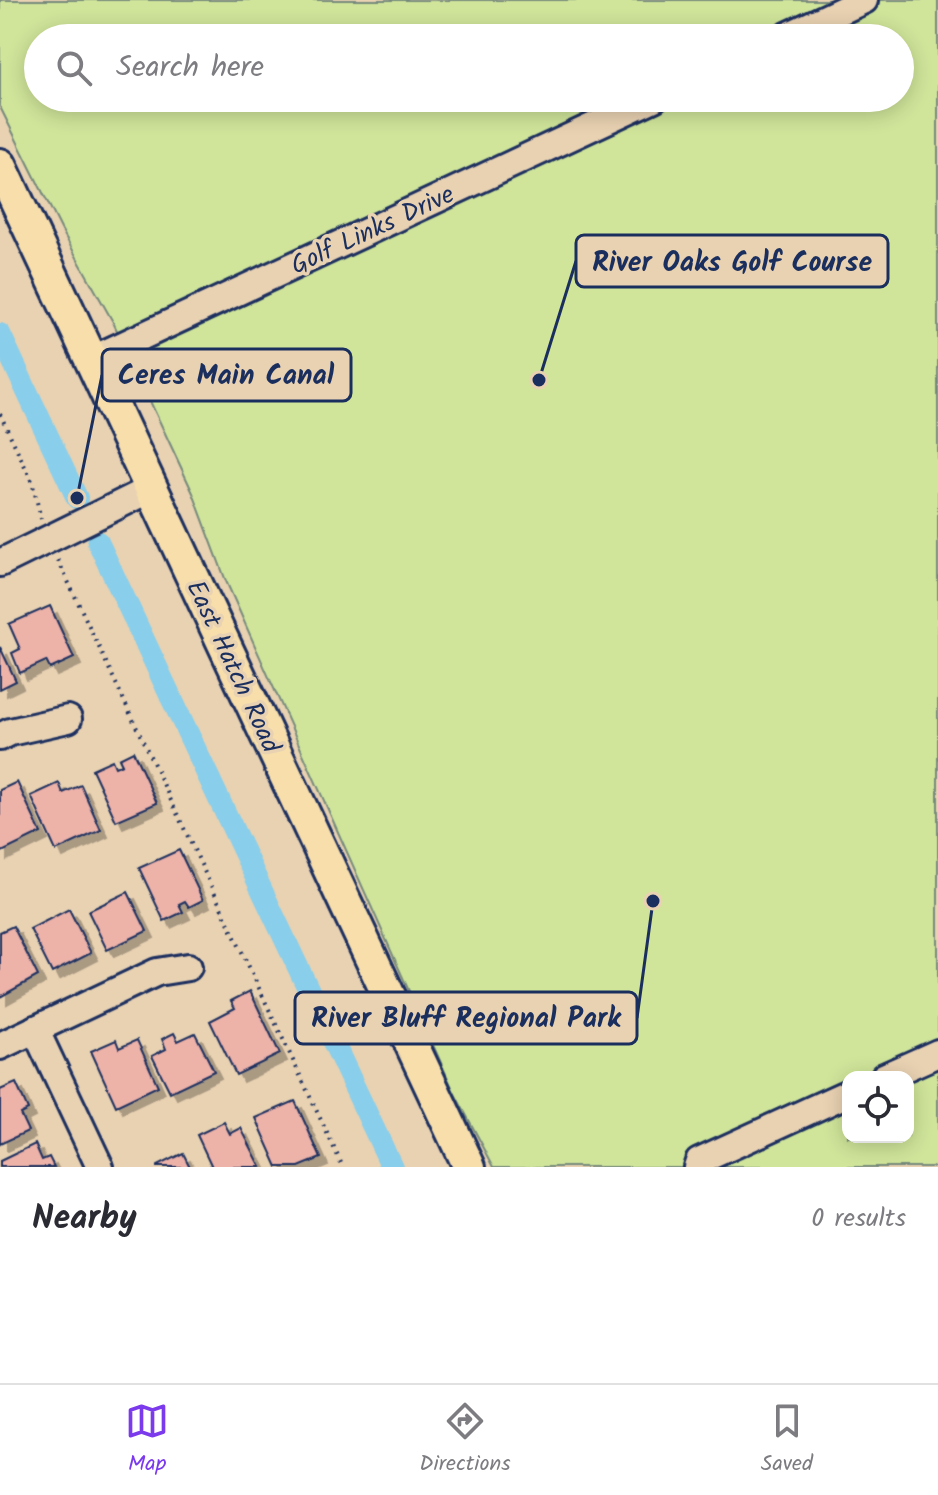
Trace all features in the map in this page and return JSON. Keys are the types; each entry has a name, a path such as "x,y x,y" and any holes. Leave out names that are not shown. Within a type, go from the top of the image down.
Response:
{"main road":[{"name":"East Hatch Road","path":"0,165 469,1167"}],"street":[{"path":"813,24 864,0"},
{"name":"Golf Links Drive","path":"91,360 624,112"},
{"path":"0,563 151,489"},
{"path":"0,737 68,719"},
{"path":"0,1046 157,972 188,967"},
{"path":"35,1029 100,1167"},
{"path":"898,1071 938,1053"},
{"path":"697,1167 699,1161 842,1096"}],"path":[{"path":"0,414 32,481 36,506 48,539 343,1167"}],"green space":[{"path":"0,0 938,0 938,1167 494,1167 454,1092 226,581 193,493 113,322 61,229 0,107"}],"building":[{"path":"50,606 74,658 50,669 46,661 20,673 12,653 20,649 9,624"},
{"path":"0,647 16,681 0,689"},
{"path":"133,751 157,803 116,821 92,769 112,760 115,767 122,764 119,758"},
{"path":"17,782 41,833 0,853 0,790"},
{"path":"59,783 63,793 81,785 101,830 56,851 31,796"},
{"path":"179,850 203,900 189,907 185,901 179,904 183,912 164,921 139,868"},
{"path":"128,892 147,931 107,950 88,911"},
{"path":"69,909 91,953 52,973 30,929"},
{"path":"13,926 38,976 0,997 0,932"},
{"path":"250,991 280,1054 236,1075 210,1021 235,1008 231,1001"},
{"path":"174,1033 178,1041 195,1033 214,1071 170,1092 152,1056 166,1049 162,1039"},
{"path":"116,1040 119,1048 137,1040 158,1086 116,1106 91,1051"},
{"path":"16,1083 28,1110 20,1114 28,1131 0,1144 0,1090"},
{"path":"295,1101 321,1158 299,1167 278,1167 256,1118"},
{"path":"224,1122 230,1134 241,1128 261,1167 212,1167 197,1135"},
{"path":"35,1144 42,1160 49,1157 54,1167 0,1167 0,1161"},
{"path":"183,1153 190,1167 157,1167 157,1166"}],"waterway":[{"path":"0,334 77,498"},
{"path":"98,542 392,1167"}],"place":[{"name":"River Oaks Golf Course","path":"539,380"},
{"name":"Ceres Main Canal","path":"77,498"},
{"name":"River Bluff Regional Park","path":"653,901"}]}
